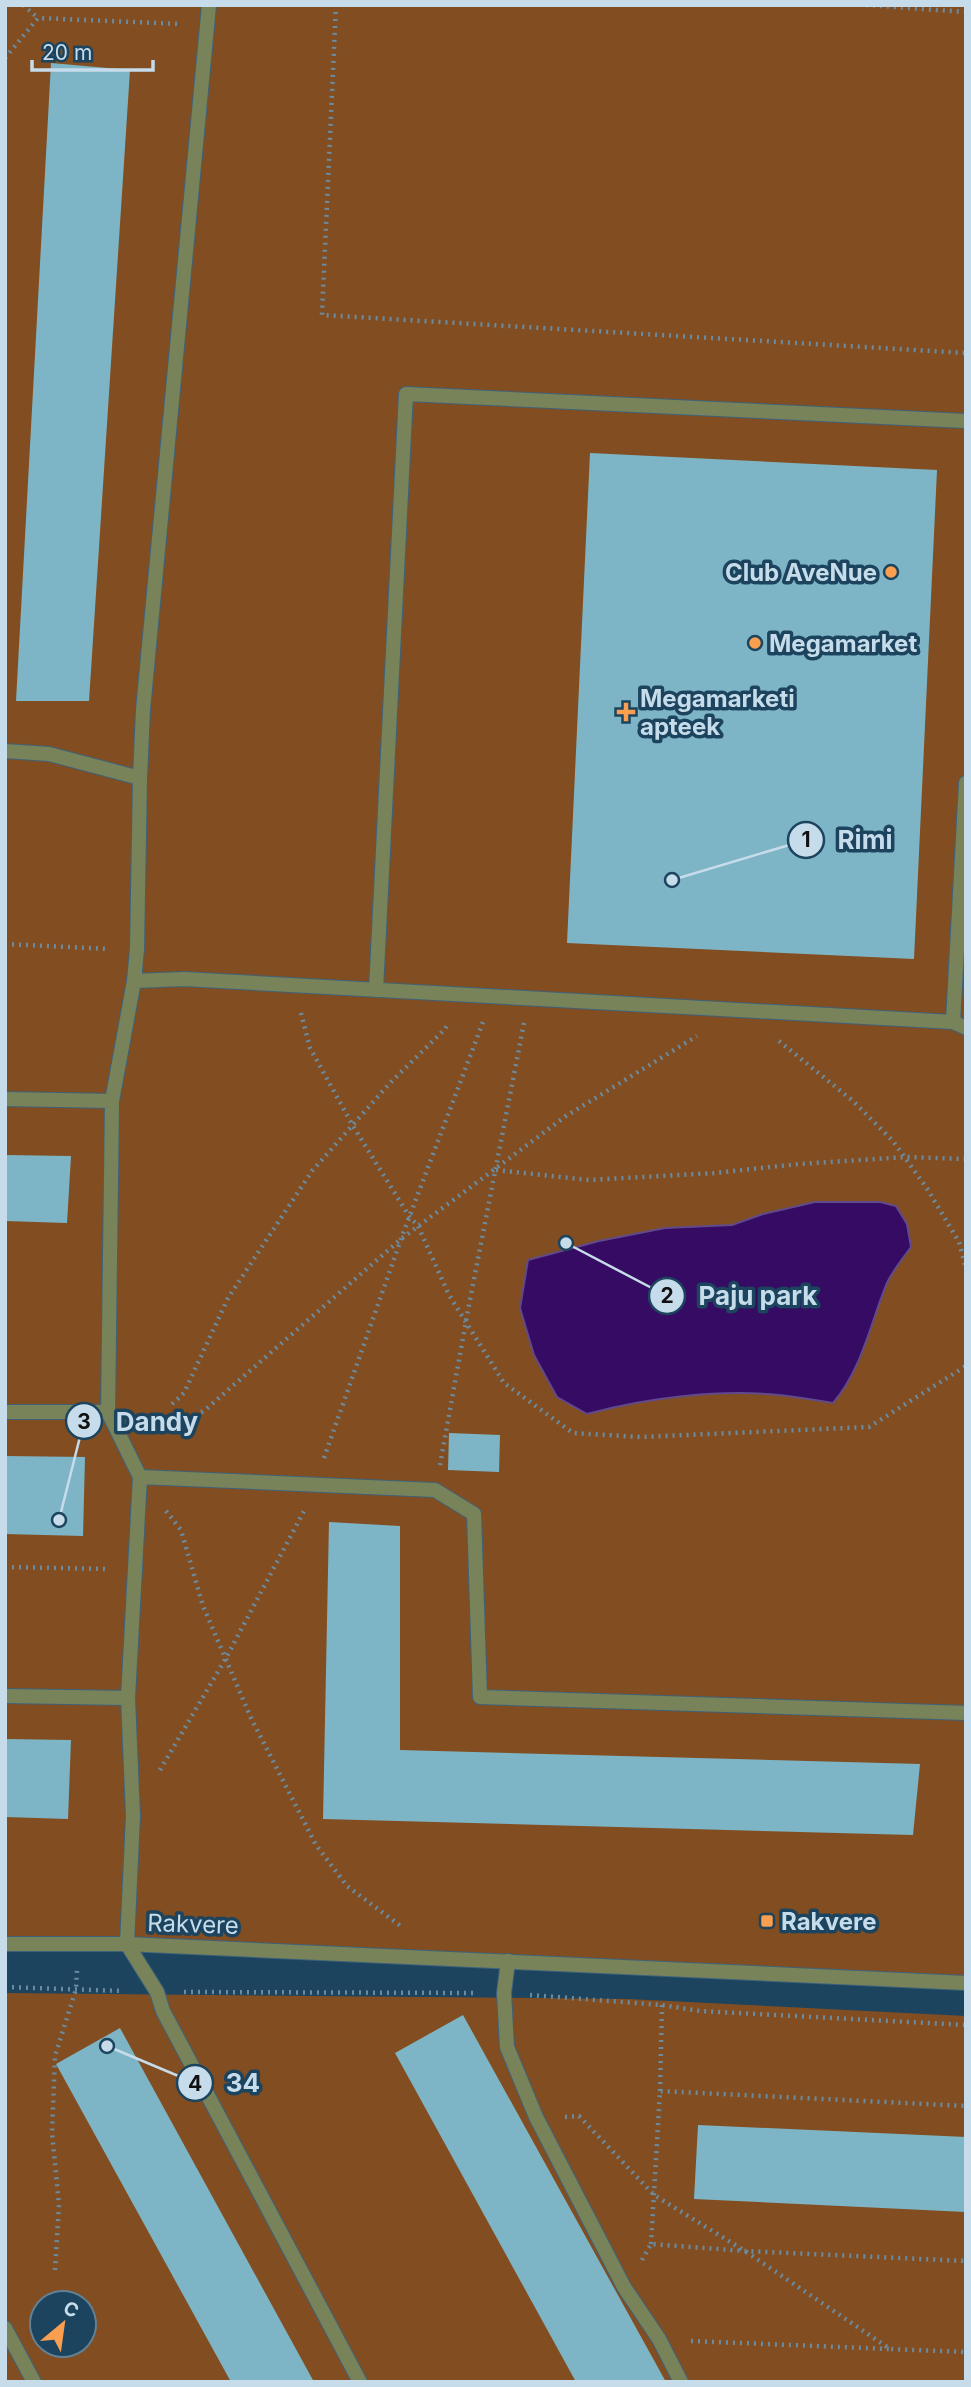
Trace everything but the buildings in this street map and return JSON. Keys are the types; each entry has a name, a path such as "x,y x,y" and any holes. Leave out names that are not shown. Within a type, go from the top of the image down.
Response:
{"street":[{"path":"209,5 145,696 140,778 137,949 134,981 112,1101 108,1412 140,1477 128,1698 133,1816 127,1944 157,1992 163,2011 360,2382"},
{"path":"376,990 406,394 966,421"},
{"path":"5,751 49,754 140,778"},
{"path":"134,981 184,979 743,1010 959,1025 966,783"},
{"path":"5,1099 112,1101"},
{"path":"5,1412 108,1412"},
{"path":"140,1477 435,1490 474,1514 480,1697 966,1713"},
{"path":"5,1696 128,1698"},
{"name":"Rakvere","path":"5,1944 127,1944 966,1983"},
{"path":"508,1961 505,1993 508,2047 536,2118 624,2287 659,2339 681,2382"},
{"path":"5,2328 34,2382"}],"path":[{"path":"23,5 38,18 207,25"},
{"path":"336,5 322,315 966,353"},
{"path":"866,5 966,12"},
{"path":"5,58 38,18"},
{"path":"5,944 137,949"},
{"path":"293,985 310,1048 353,1126 418,1226 449,1295 466,1323 504,1383 573,1433 640,1437 869,1427 966,1366"},
{"path":"172,1404 184,1393 228,1298 312,1171 390,1083 445,1029 464,995"},
{"path":"160,1771 226,1658 318,1485 326,1447 409,1216 493,996"},
{"path":"435,1490 529,998"},
{"path":"743,1010 853,1101 893,1140 959,1242 966,1268"},
{"path":"171,1430 205,1410 401,1238 566,1116 701,1034"},
{"path":"495,1170 589,1180 715,1173 905,1157 966,1159"},
{"path":"140,1477 181,1530 203,1605 251,1718 316,1845 347,1886 388,1916 436,1957"},
{"path":"5,1567 135,1569"},
{"path":"55,2270 59,2205 52,2133 55,2056 76,1989 77,1969"},
{"path":"624,2287 651,2244 662,2005"},
{"path":"660,2091 966,2106"},
{"path":"536,2118 579,2116 654,2195 745,2251 890,2349"},
{"path":"651,2244 966,2261"},
{"path":"659,2339 966,2352"}],"shaded area":[{"path":"5,5 966,5 966,1987 5,1945"},
{"path":"815,1202 880,1202 896,1206 907,1224 911,1247 887,1283 858,1361 833,1403 756,1393 707,1394 633,1403 587,1414 557,1397 534,1355 520,1308 528,1260 599,1241 665,1228 732,1225 763,1214"},
{"path":"5,1993 628,1999 966,2016 966,2382 5,2382"}],"place":[{"name":"Club AveNue","path":"891,572"},
{"name":"Megamarket","path":"755,643"},
{"name":"Megamarketi apteek","path":"626,712"},
{"name":"Rimi","path":"672,880"},
{"name":"Paju park","path":"566,1243"},
{"name":"Dandy","path":"59,1520"},
{"name":"Rakvere","path":"767,1921"},
{"name":"34","path":"107,2046"}]}
